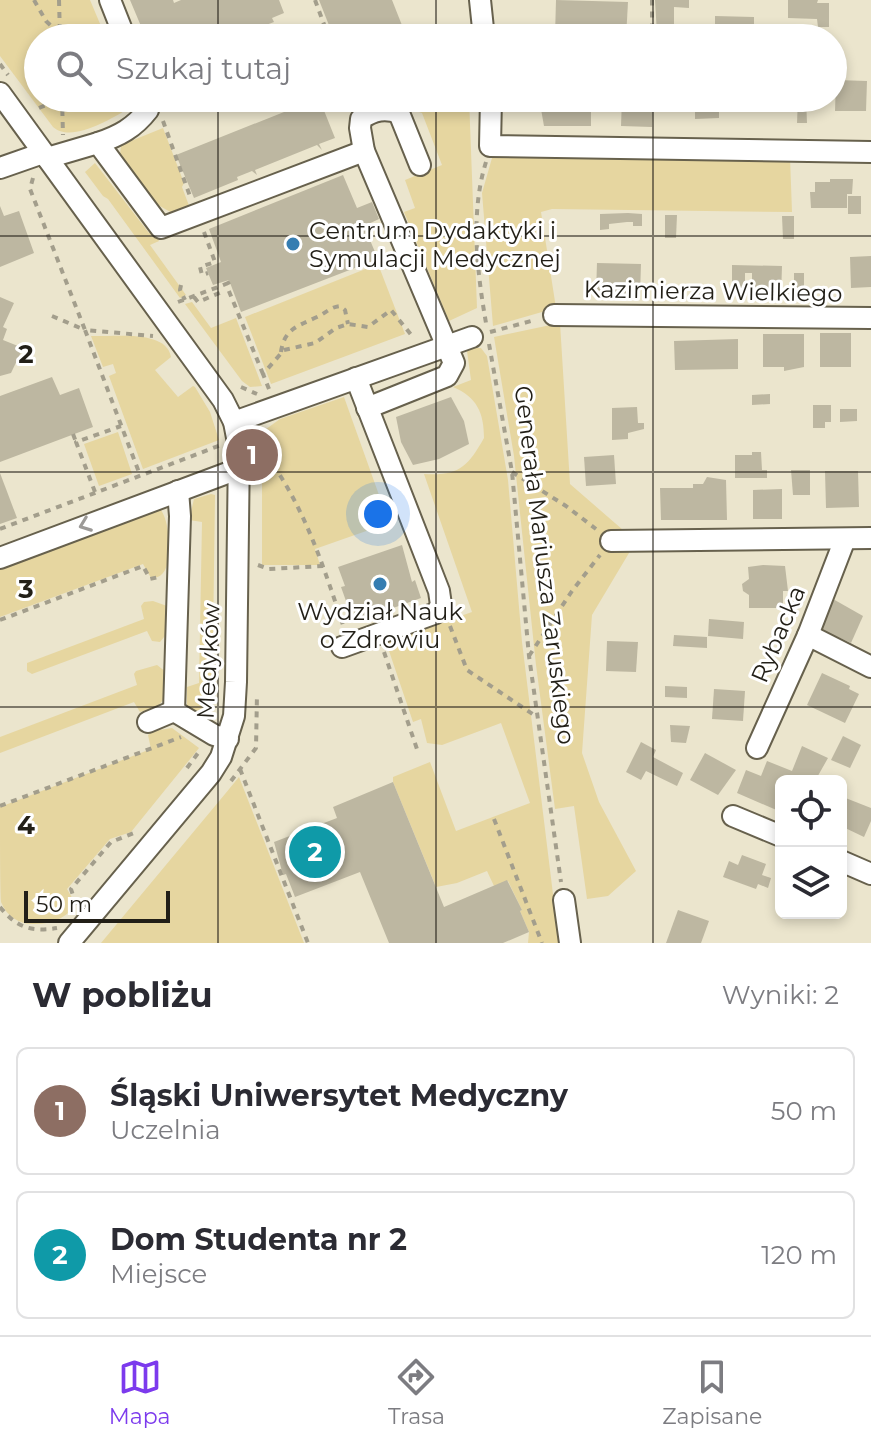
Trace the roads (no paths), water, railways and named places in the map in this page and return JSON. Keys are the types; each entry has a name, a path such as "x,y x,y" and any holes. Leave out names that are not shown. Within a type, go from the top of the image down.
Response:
{"street":[{"path":"110,0 119,24"},
{"path":"480,0 483,24"},
{"name":"Medyków","path":"0,93 43,162 223,400 234,422 239,448 236,682 234,716 228,739 211,773 69,943"},
{"path":"0,168 43,162 122,134 146,112"},
{"path":"367,408 447,376 454,363 364,151 361,119 374,112"},
{"path":"396,112 420,165"},
{"path":"491,112 490,146 871,152"},
{"path":"98,143 161,228 364,151"},
{"name":"Kazimierza Wielkiego","path":"554,315 871,318"},
{"path":"234,422 480,335"},
{"path":"343,639 436,613 441,605 439,591 356,378"},
{"path":"0,558 238,469"},
{"path":"174,711 180,516 178,491"},
{"path":"611,541 871,538"},
{"name":"Rybacka","path":"757,748 808,635 845,539"},
{"path":"808,635 871,667"},
{"path":"174,711 214,735 228,739"},
{"path":"148,722 174,711"},
{"path":"733,816 775,834"},
{"path":"847,864 871,874"},
{"path":"564,900 570,943"}],"place":[{"name":"Centrum Dydaktyki i Symulacji Medycznej","path":"293,244"},
{"name":"Śląski Uniwersytet Medyczny","path":"252,455"},
{"name":"Wydział Nauk o Zdrowiu","path":"380,584"},
{"name":"Dom Studenta nr 2","path":"315,852"}]}
